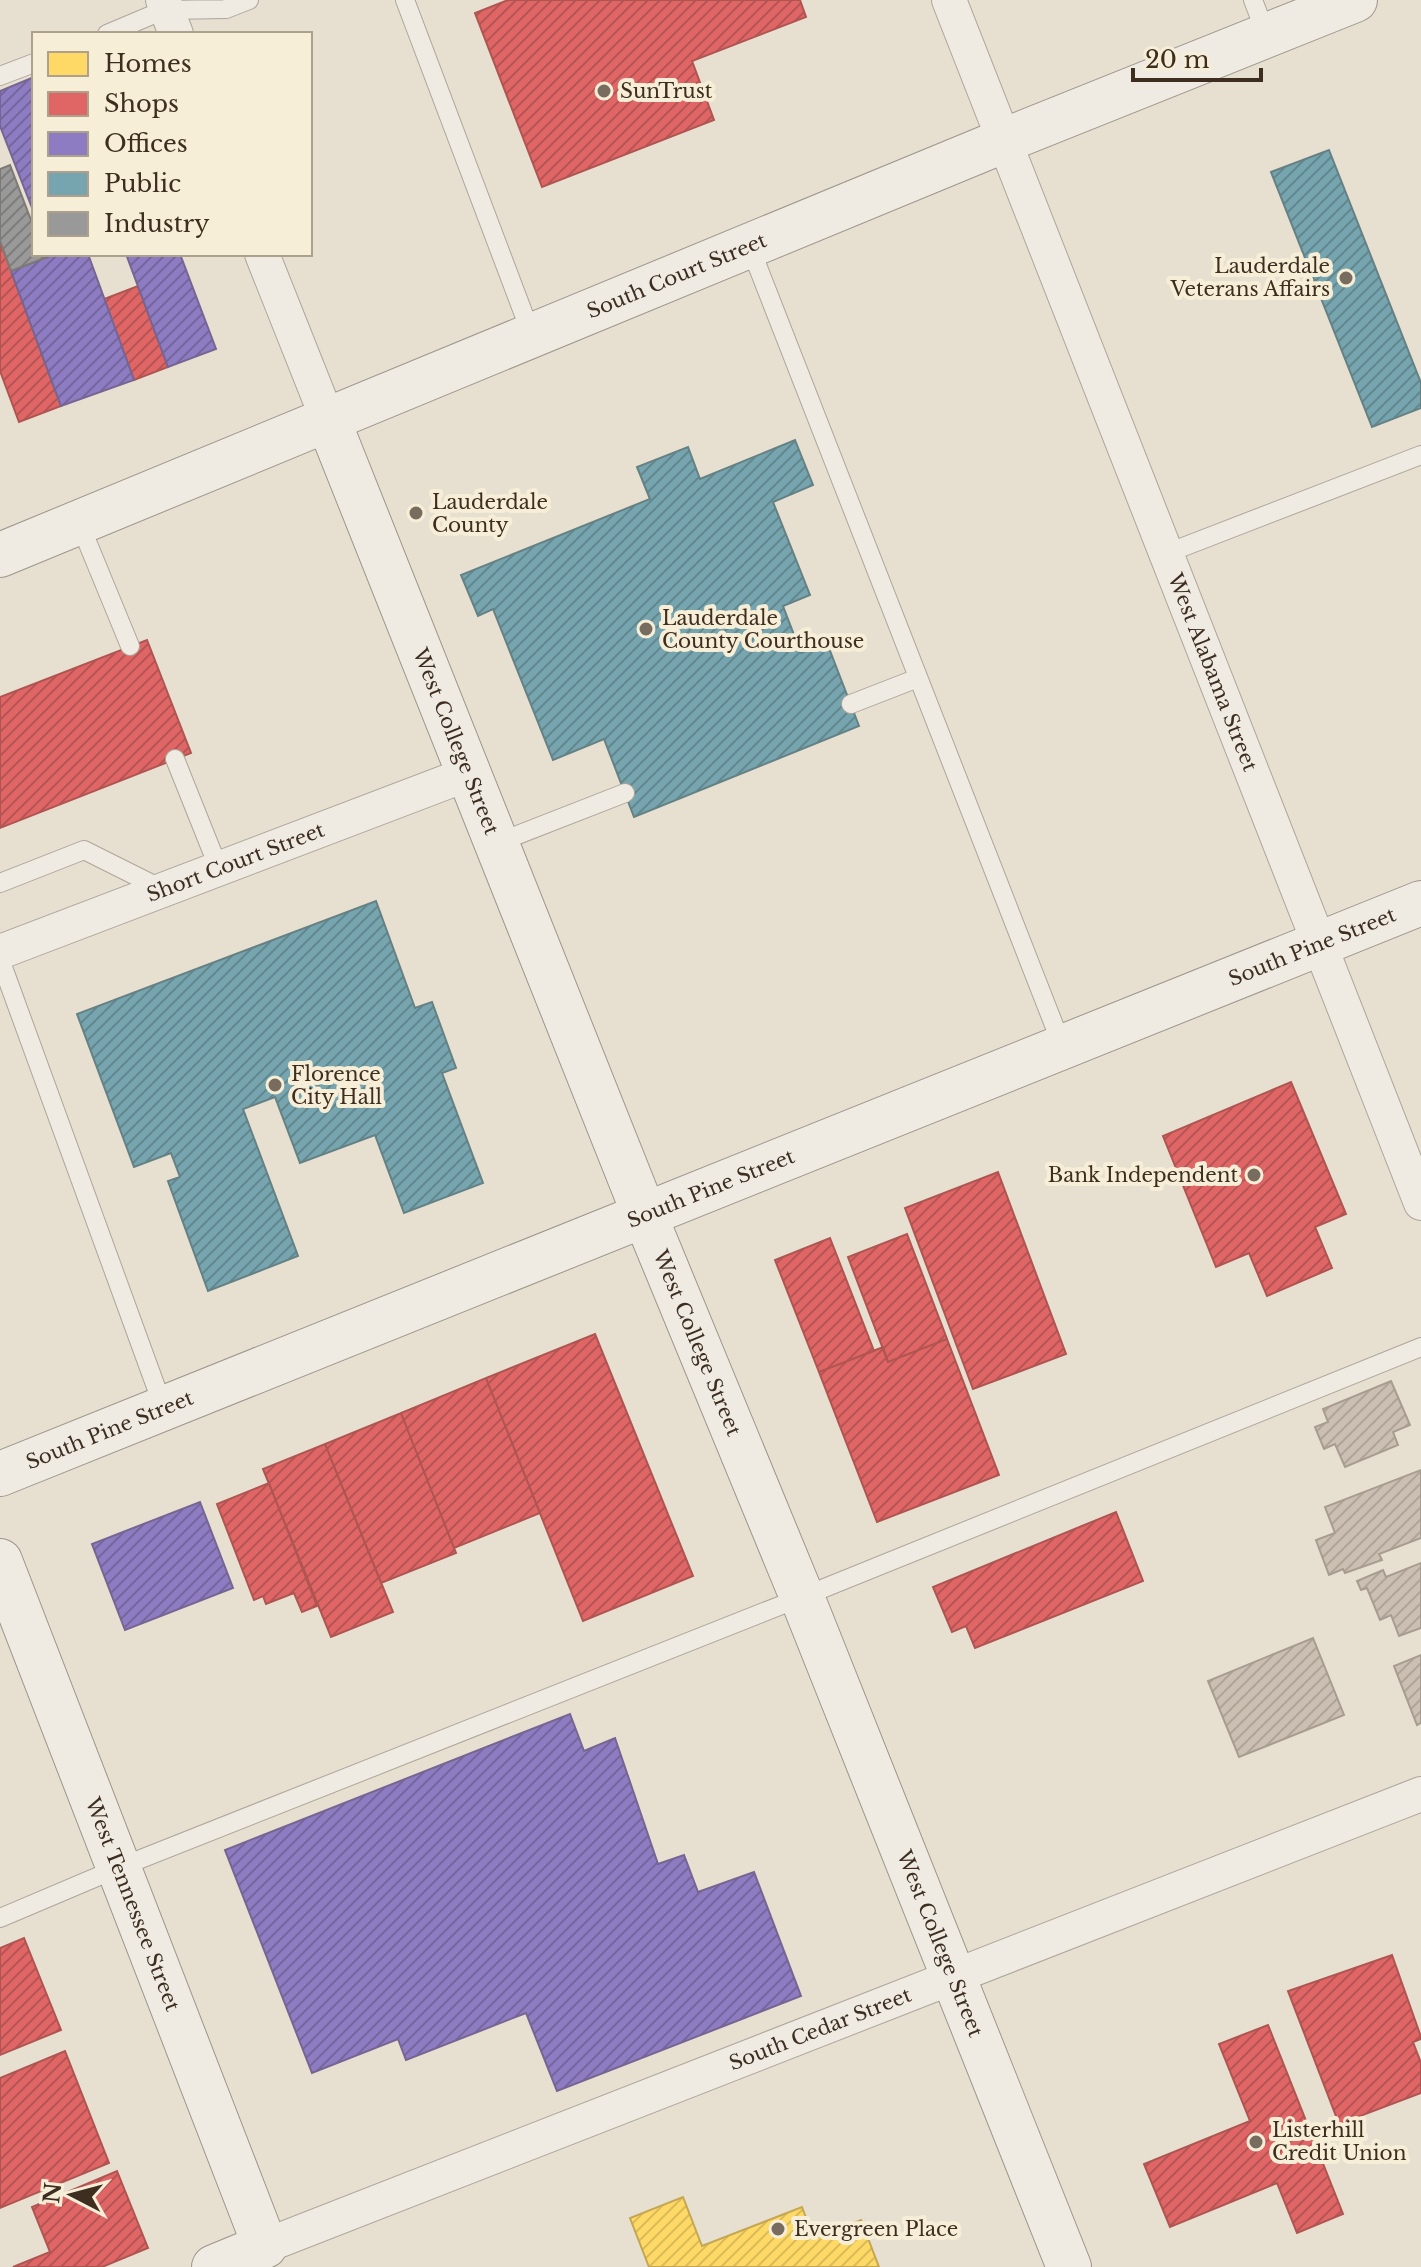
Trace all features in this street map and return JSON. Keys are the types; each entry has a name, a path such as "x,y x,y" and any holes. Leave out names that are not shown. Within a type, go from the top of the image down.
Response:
{"main road":[{"name":"South Court Street","path":"0,555 1003,141 1259,17 1355,0"},
{"name":"West College Street","path":"328,420 1069,2267"},
{"name":"South Pine Street","path":"0,1474 1421,903"},
{"name":"West Tennessee Street","path":"0,1561 273,2260"},
{"path":"214,2267 273,2260"}],"street":[{"name":"West Alabama Street","path":"949,0 1421,1203"},
{"path":"263,256 328,420"},
{"name":"Short Court Street","path":"0,952 470,773"},
{"name":"South Cedar Street","path":"273,2260 952,1979 1421,1794"}],"lane":[{"path":"113,32 171,11 226,9 249,0"},
{"path":"405,0 532,336"},
{"path":"0,76 32,64"},
{"path":"750,247 1063,1048"},
{"path":"1165,554 1421,455"},
{"path":"79,522 130,646"},
{"path":"851,704 918,678"},
{"path":"175,759 219,869"},
{"path":"497,843 625,793"},
{"path":"0,883 84,850 164,890"},
{"path":"0,959 164,1409"},
{"path":"0,1918 1421,1347"}],"building: Homes":[{"name":"Evergreen Place","path":"683,2197 702,2246 802,2207 814,2239 861,2220 879,2267 649,2267 630,2218"}],"building: Shops":[{"name":"SunTrust","path":"508,0 800,0 806,17 692,61 714,120 542,187 475,13"},
{"path":"0,241 61,406 19,422 0,371"},
{"path":"138,286 168,367 134,380 104,299"},
{"path":"147,640 191,753 0,828 0,697"},
{"name":"Bank Independent","path":"1291,1082 1346,1214 1315,1227 1332,1268 1267,1296 1249,1253 1216,1267 1163,1136"},
{"path":"998,1172 1066,1354 973,1389 905,1208"},
{"path":"907,1234 947,1339 888,1362 848,1257"},
{"path":"830,1238 874,1351 819,1372 775,1260"},
{"path":"595,1334 693,1576 583,1621 486,1378"},
{"path":"947,1339 999,1475 877,1522 819,1372 883,1347 888,1362"},
{"path":"486,1378 540,1513 454,1548 401,1413"},
{"path":"401,1413 456,1553 381,1583 325,1444"},
{"path":"325,1444 393,1612 331,1637 263,1469"},
{"path":"269,1483 317,1606 302,1612 294,1593 266,1604 263,1596 254,1600 217,1504"},
{"path":"1116,1512 1143,1581 975,1648 966,1626 952,1632 933,1587"},
{"path":"24,1938 61,2030 0,2055 0,1948"},
{"path":"1392,1955 1421,2037 1413,2042 1421,2063 1421,2093 1339,2124 1288,1991"},
{"name":"Listerhill Credit Union","path":"1268,2025 1343,2214 1297,2233 1277,2183 1170,2227 1144,2164 1250,2121 1219,2044"},
{"path":"65,2051 109,2163 0,2208 0,2078"},
{"path":"117,2171 148,2248 102,2267 13,2267 50,2252 32,2207"}],"building: Offices":[{"path":"32,78 32,208 0,126 0,91"},
{"path":"50,256 89,256 134,380 61,406 11,271"},
{"path":"127,256 181,256 216,349 168,367"},
{"path":"200,1502 233,1588 125,1630 92,1544"},
{"path":"570,1714 584,1751 615,1738 658,1864 684,1855 698,1892 754,1872 801,1996 557,2091 526,2013 406,2060 398,2039 312,2073 225,1850"}],"building: Public":[{"name":"Lauderdale Veterans Affairs","path":"1329,150 1421,383 1421,408 1372,427 1271,172"},
{"name":"Lauderdale County Courthouse","path":"795,440 813,485 773,502 810,595 783,606 801,653 827,643 859,726 634,817 604,739 553,760 493,609 478,616 461,575 650,499 637,467 688,447 700,479"},
{"name":"Florence City Hall","path":"376,901 415,1008 432,1002 456,1068 442,1073 483,1183 404,1213 375,1135 300,1163 275,1097 243,1109 298,1256 208,1291 168,1181 180,1177 171,1153 134,1167 77,1014"}],"building: Industry":[{"path":"10,165 32,223 32,256 45,258 11,271 0,241 0,169"}],"building: Other":[{"path":"1391,1381 1410,1425 1393,1432 1398,1445 1345,1467 1335,1444 1324,1449 1315,1427 1328,1422 1323,1409"},
{"path":"1421,1470 1421,1538 1379,1554 1382,1560 1345,1573 1343,1569 1329,1575 1316,1540 1335,1533 1325,1507"},
{"path":"1421,1563 1421,1628 1399,1636 1391,1615 1380,1620 1367,1588 1361,1590 1357,1581 1383,1570 1386,1577"},
{"path":"1313,1638 1344,1715 1239,1757 1208,1681"},
{"path":"1421,1655 1421,1723 1417,1725 1394,1666"}],"place":[{"name":"SunTrust","path":"604,91"},
{"name":"Lauderdale Veterans Affairs","path":"1346,278"},
{"name":"Lauderdale County","path":"416,513"},
{"name":"Lauderdale County Courthouse","path":"646,629"},
{"name":"Florence City Hall","path":"275,1085"},
{"name":"Bank Independent","path":"1254,1175"},
{"name":"Listerhill Credit Union","path":"1256,2142"},
{"name":"Evergreen Place","path":"778,2229"}]}
